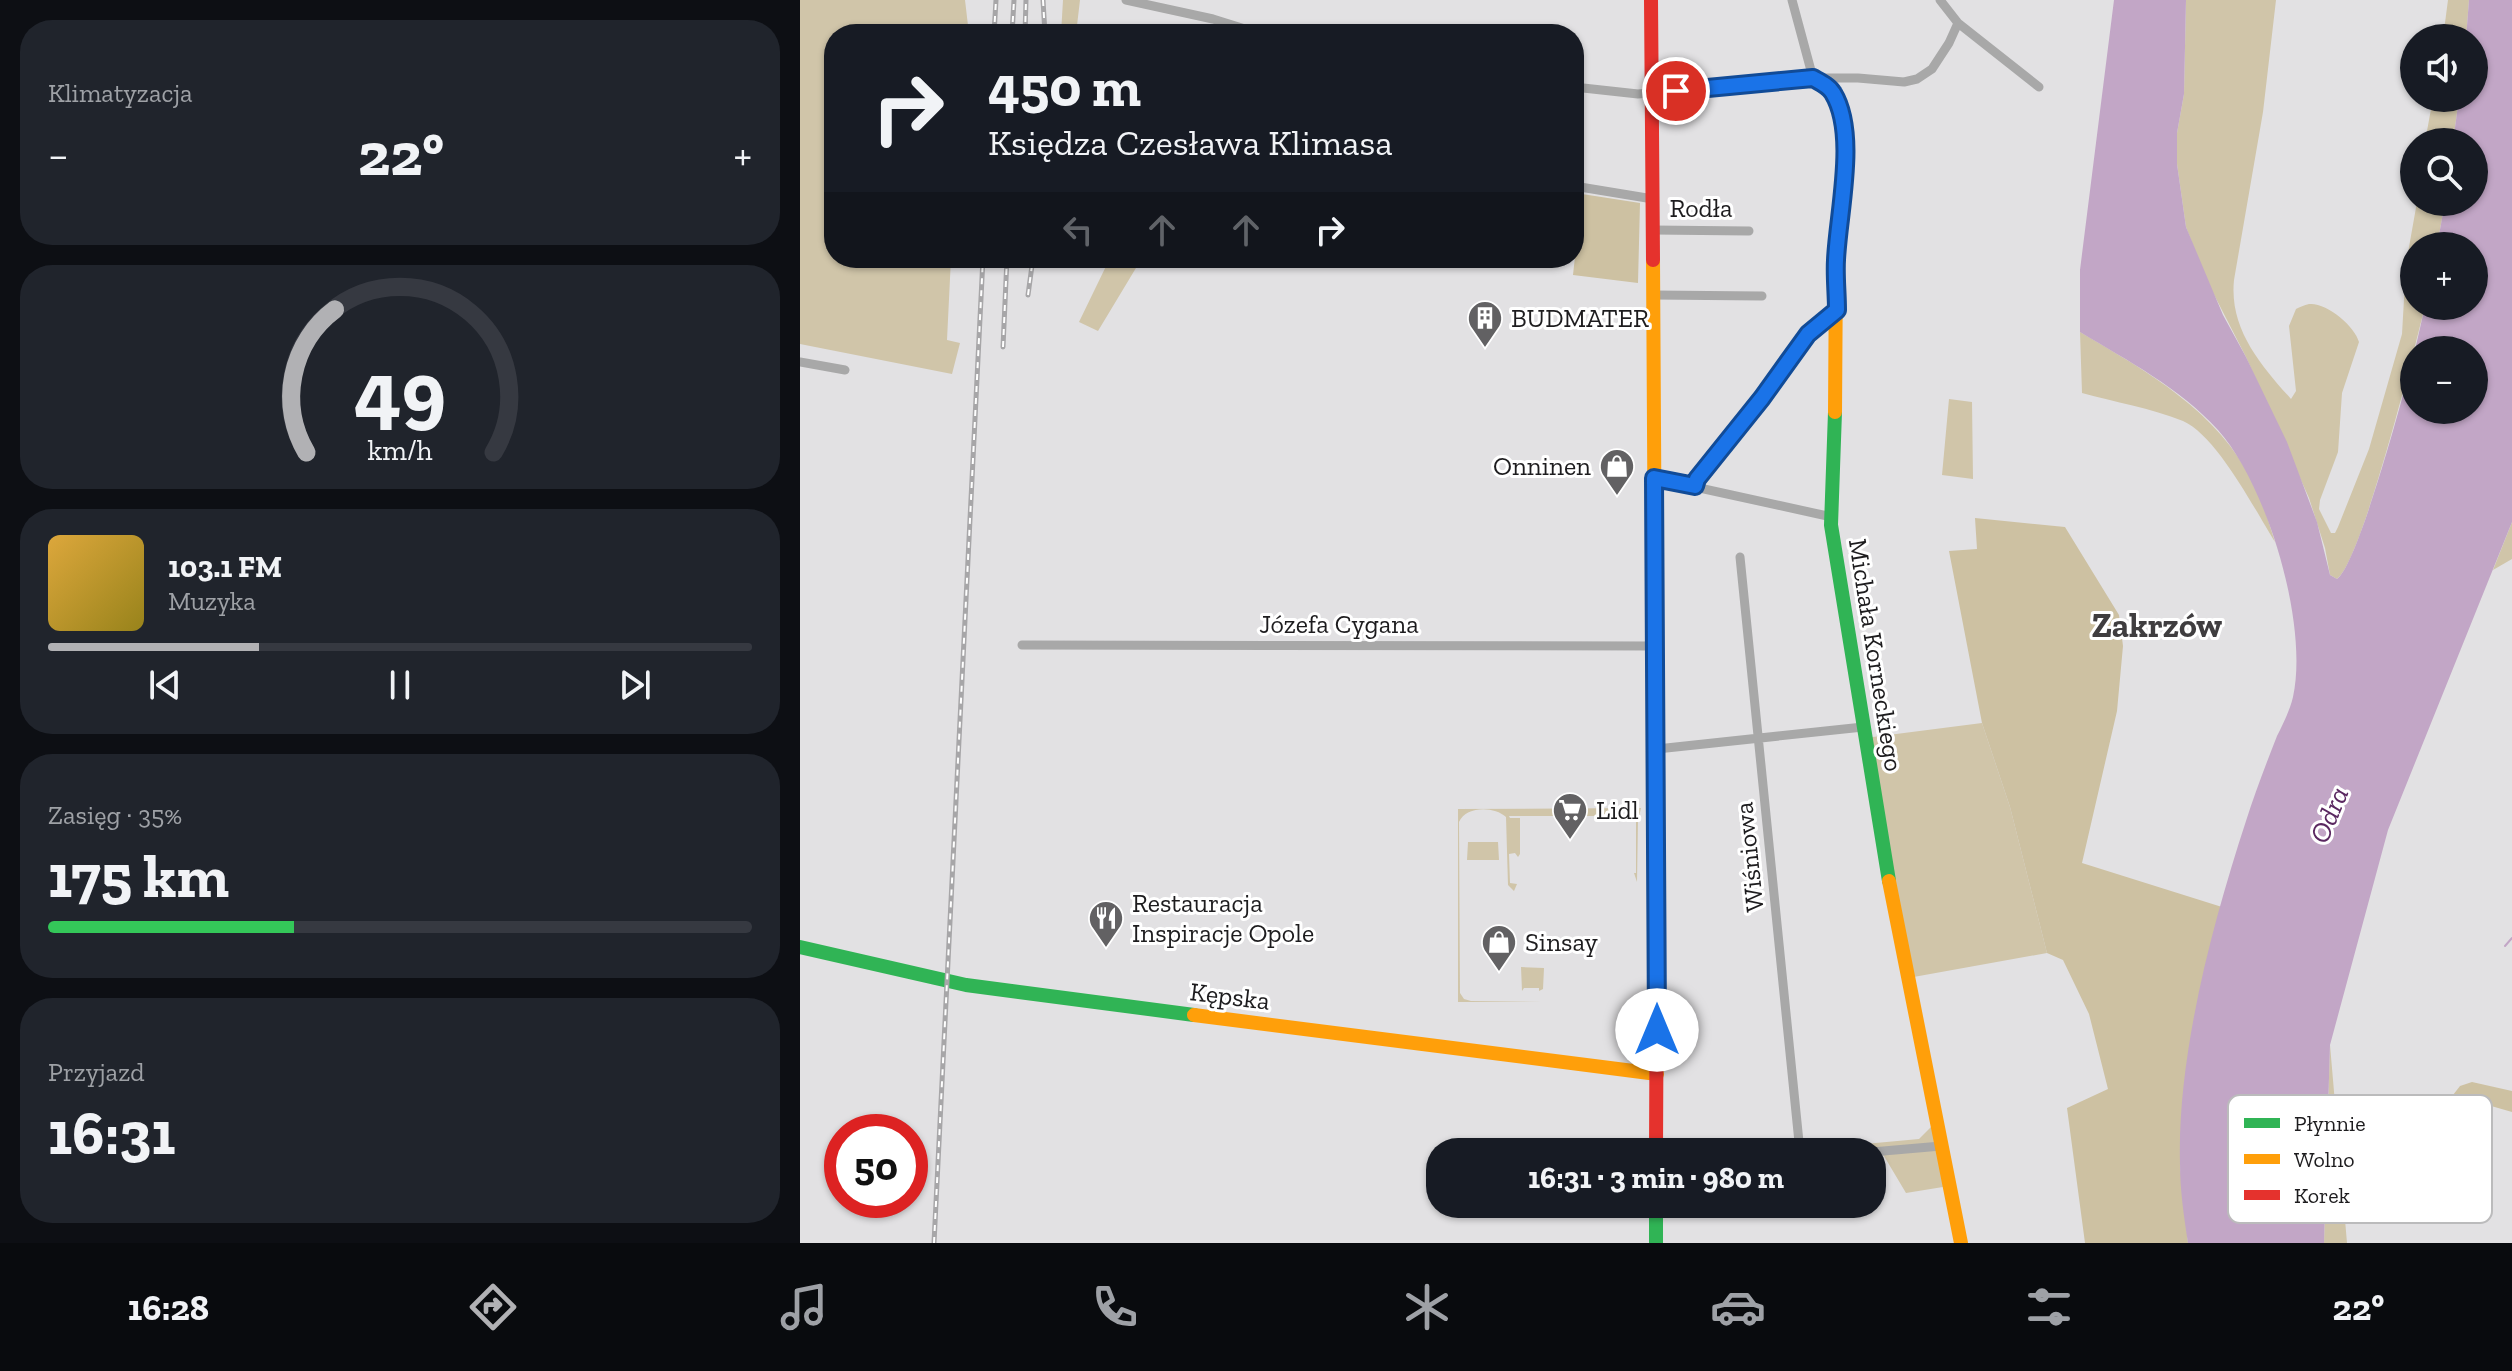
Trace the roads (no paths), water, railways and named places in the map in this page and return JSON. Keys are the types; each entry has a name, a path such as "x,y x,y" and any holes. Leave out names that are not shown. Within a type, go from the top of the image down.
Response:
{"street":[{"path":"1126,0 1224,24"},
{"path":"1651,0 1657,749 1656,1138"},
{"path":"1792,0 1813,78"},
{"path":"1940,0 1958,23 2039,87"},
{"path":"1584,88 1626,94 1813,78 1904,82 1917,79 1932,69 1958,23"},
{"name":"Michała Korneckiego","path":"1813,78 1831,90 1843,125 1843,181 1836,263 1832,517 1837,574 1886,866 1961,1243"},
{"path":"1584,188 1653,199"},
{"name":"Rodła","path":"1653,230 1749,231"},
{"path":"1653,295 1762,296"},
{"path":"1695,486 1697,479 1808,334 1837,310"},
{"path":"800,362 845,370"},
{"path":"1654,478 1832,517"},
{"name":"Wiśniowa","path":"1740,557 1799,1138"},
{"name":"Józefa Cygana","path":"1022,645 1656,646"},
{"path":"1657,749 1863,727"},
{"name":"Kępska","path":"800,947 1010,992 1657,1074"},
{"path":"1886,1151 1941,1146"},
{"path":"1656,1218 1656,1243"}],"water":[{"name":"Odra","path":"2114,0 2186,0 2184,94 2177,133 2177,164 2186,227 2223,315 2287,442 2317,522 2330,575 2337,579 2357,543 2400,406 2400,424 2488,424 2488,336 2418,336 2422,320 2488,320 2488,232 2440,232 2442,216 2488,216 2488,128 2455,128 2457,112 2488,112 2488,24 2467,24 2469,0 2512,0 2512,522 2388,830 2330,1045 2328,1095 2228,1095 2228,1223 2325,1223 2324,1243 2188,1243 2181,1194 2184,1079 2199,991 2233,861 2293,697 2295,632 2280,557 2253,485 2218,430 2187,401 2153,376 2080,332 2080,270"}],"waterway":[{"path":"2505,946 2512,938"}],"railway":[{"path":"995,24 996,0"},
{"path":"1013,24 1014,0"},
{"path":"1025,24 1026,0"},
{"path":"1043,0 1044,24"},
{"path":"934,1243 983,268"},
{"path":"1003,347 1007,268"},
{"path":"1028,295 1032,268"}],"place":[{"name":"BUDMATER","path":"1485,349"},
{"name":"Onninen","path":"1617,497"},
{"name":"Lidl","path":"1570,841"},
{"name":"Restauracja Inspiracje Opole","path":"1106,949"},
{"name":"Sinsay","path":"1499,973"}],"district":[{"name":"Zakrzów","path":"2157,625"}]}
